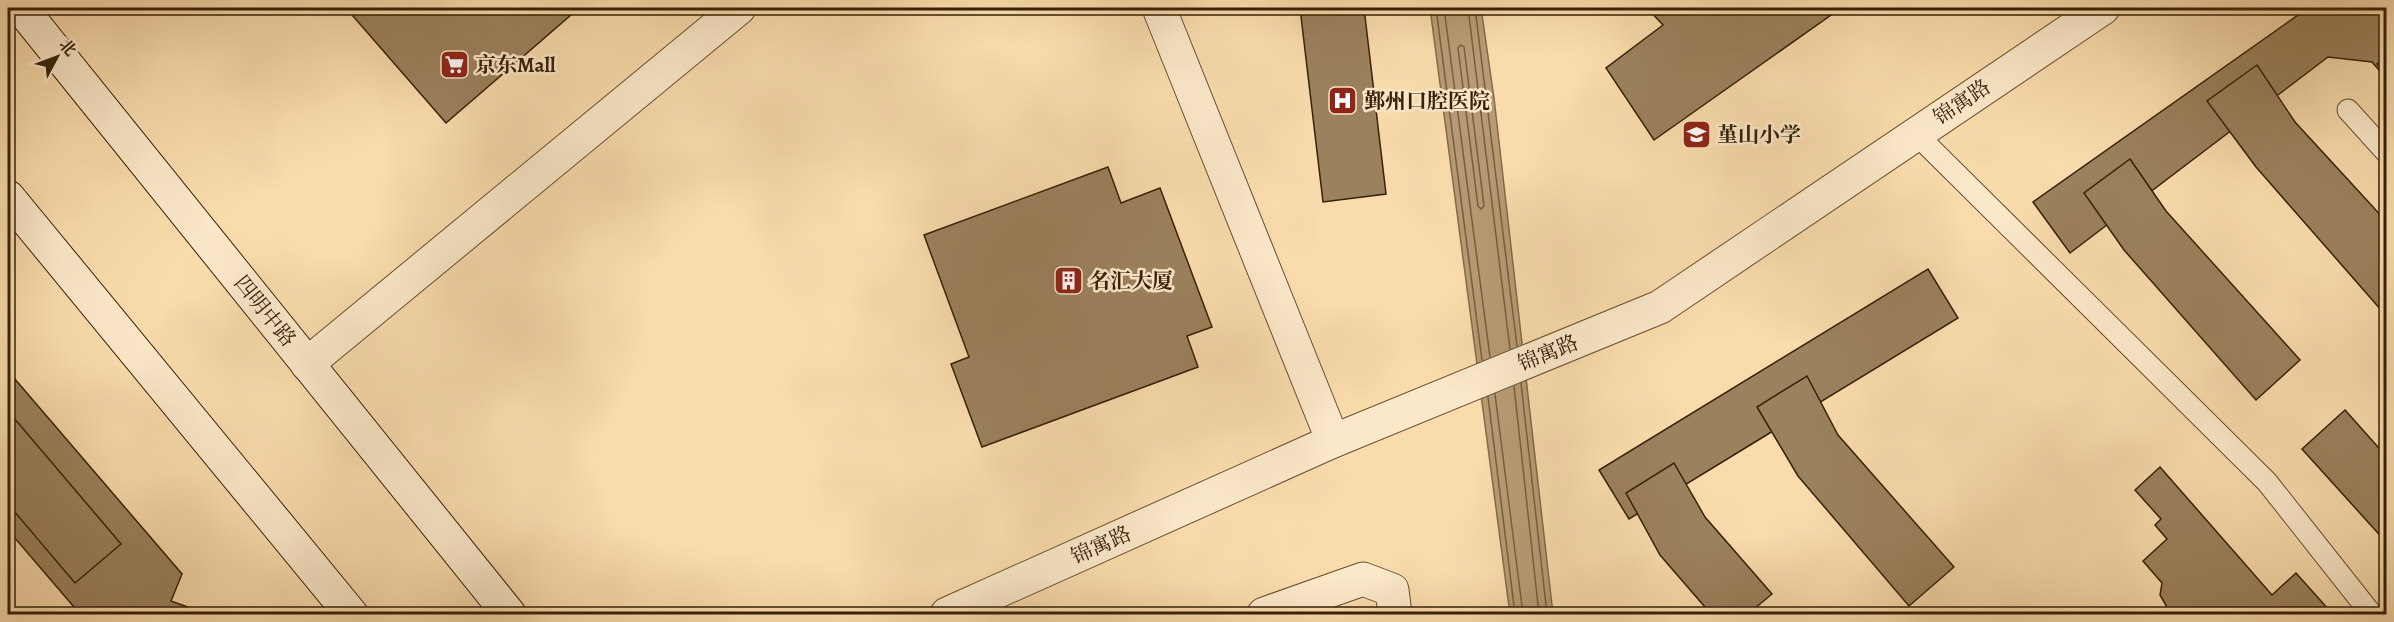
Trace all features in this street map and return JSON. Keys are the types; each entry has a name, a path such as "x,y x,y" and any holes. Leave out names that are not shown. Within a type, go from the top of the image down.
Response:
{"street":[{"name":"四明中路","path":"21,8 508,615"},
{"path":"307,364 739,8"},
{"path":"1159,8 1333,441"},
{"name":"锦寓路","path":"946,615 1333,441 1660,307 2103,8"},
{"path":"8,197 351,615"},
{"path":"1264,615 1363,579 1392,590 1395,615"}],"lane":[{"path":"2348,110 2386,152"},
{"path":"1916,134 2266,482 2374,611"}],"water":[{"path":"1430,8 1481,8 1494,98 1553,614 1510,614"}],"building":[{"name":"京东Mall","path":"346,8 579,8 446,123"},
{"name":"鄞州口腔医院","path":"1300,8 1364,8 1386,194 1323,202"},
{"path":"1647,8 1841,8 1654,140 1606,68 1663,25"},
{"path":"2308,8 2361,8 2386,11 2386,78 2372,62 2328,57 2070,253 2033,202"},
{"path":"2386,56 2386,75 2377,64"},
{"path":"2257,65 2295,122 2386,221 2386,306 2382,311 2256,167 2207,101"},
{"path":"2130,159 2166,211 2300,360 2256,400 2124,250 2084,193"},
{"name":"名汇大厦","path":"1108,167 1121,203 1160,188 1212,327 1187,336 1198,367 982,447 951,364 969,357 924,235"},
{"path":"1928,269 1958,318 1629,519 1599,470"},
{"path":"8,371 182,574 171,601 207,614 80,614 8,530"},
{"path":"1807,376 1838,435 1954,567 1909,606 1798,476 1757,407"},
{"path":"2345,410 2386,456 2386,542 2302,449"},
{"path":"8,411 121,544 75,583 8,504"},
{"path":"1674,463 1705,517 1772,594 1748,614 1711,614 1660,555 1626,493"},
{"path":"2160,467 2272,595 2296,573 2329,610 2324,614 2171,614 2160,595 2162,583 2143,561 2167,539 2155,525 2161,519 2135,490"}],"place":[{"name":"京东Mall","path":"454,65"},
{"name":"鄞州口腔医院","path":"1343,101"},
{"name":"堇山小学","path":"1696,135"},
{"name":"名汇大厦","path":"1068,281"}]}
